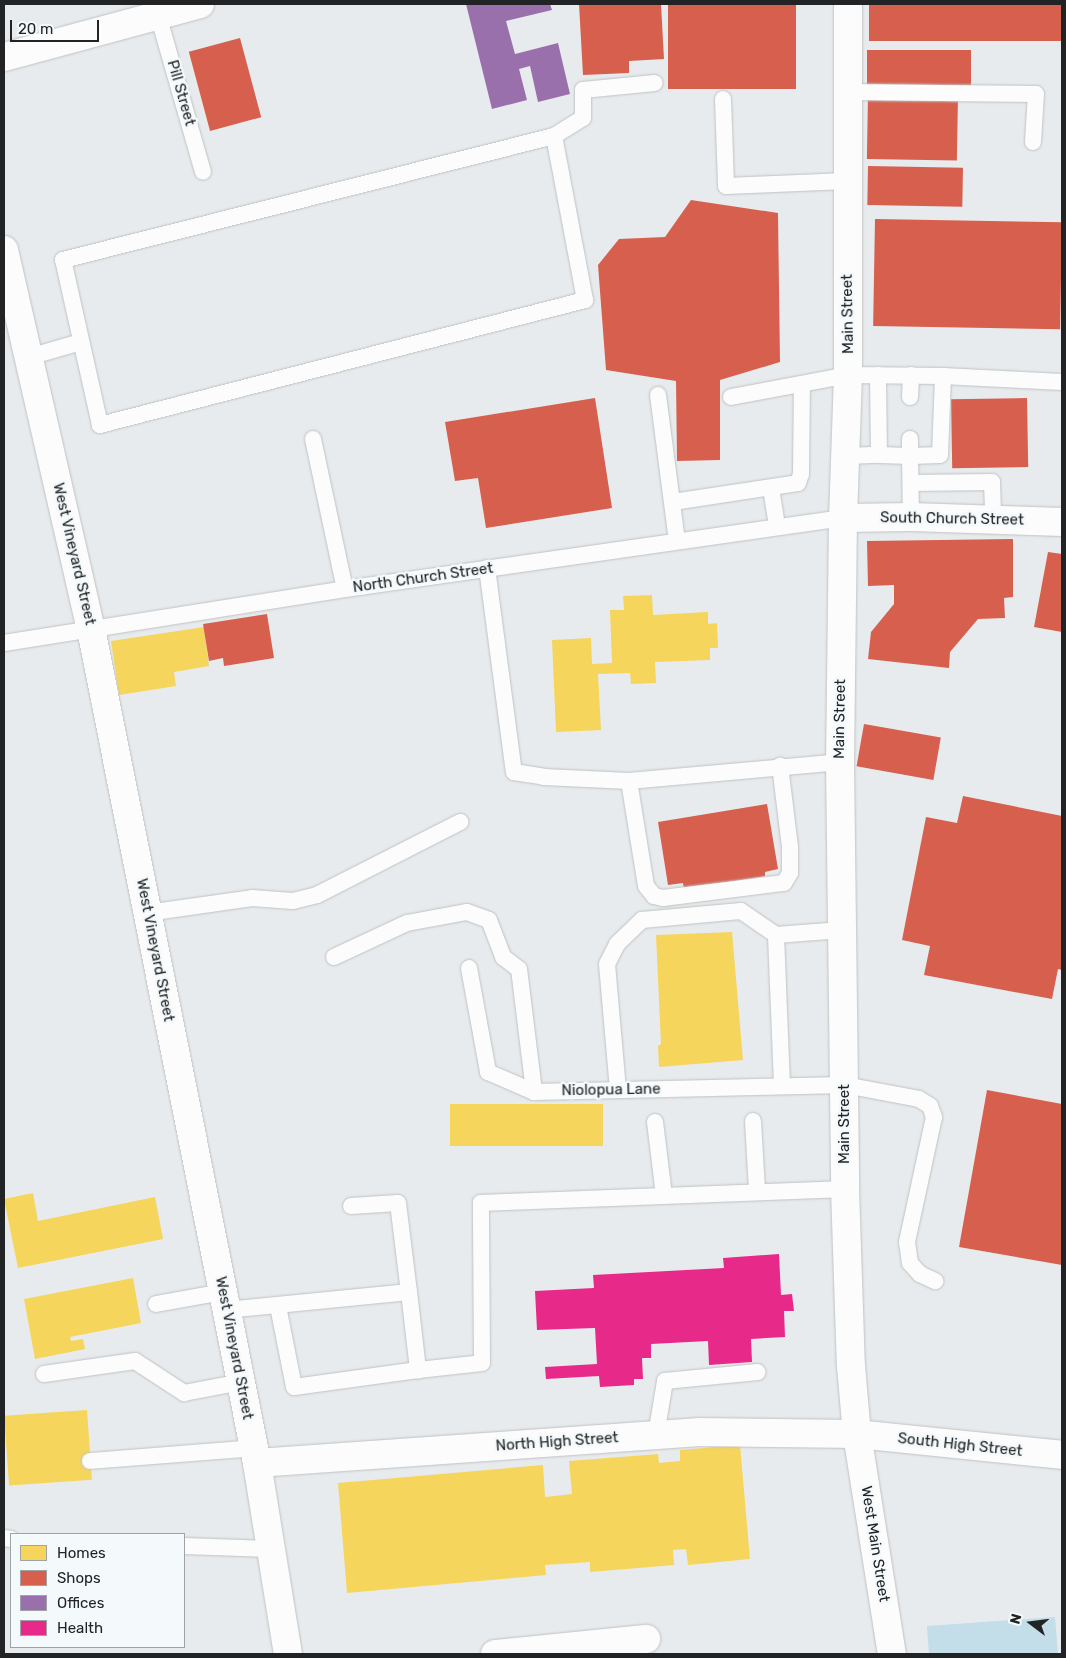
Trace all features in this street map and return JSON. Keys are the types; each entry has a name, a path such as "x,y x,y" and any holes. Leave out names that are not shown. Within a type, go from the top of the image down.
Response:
{"street":[{"path":"4,57 200,4"},
{"name":"Main Street","path":"848,4 848,375 842,518 840,762 845,1189 851,1366 857,1434"},
{"name":"West Vineyard Street","path":"4,250 91,629 241,1382 288,1654"},
{"name":"South Church Street","path":"842,518 911,517 1062,522"},
{"name":"North High Street","path":"255,1455 700,1432 857,1434"},
{"name":"South High Street","path":"857,1434 1062,1455"},
{"name":"West Main Street","path":"857,1434 892,1654"},
{"path":"495,1654 646,1639"}],"lane":[{"name":"Pill Street","path":"158,15 203,172"},
{"path":"554,136 585,300 100,425 63,260 554,136 583,118 584,90 656,83"},
{"path":"847,92 1036,94 1033,142"},
{"path":"722,99 726,186 847,181"},
{"path":"29,356 81,342"},
{"path":"731,397 848,375 943,376 1062,382"},
{"path":"878,375 878,455"},
{"path":"910,397 911,375"},
{"path":"845,456 940,455 943,376"},
{"path":"673,502 798,483 801,474 802,385"},
{"path":"658,395 677,542"},
{"path":"313,439 345,589"},
{"path":"910,439 911,517"},
{"path":"911,483 992,482 993,519"},
{"path":"771,488 776,526"},
{"name":"North Church Street","path":"4,643 345,589 842,518"},
{"path":"486,568 514,772 544,777 629,781 840,762"},
{"path":"629,781 646,886 654,896 663,898 784,884 790,873 790,846 780,766"},
{"path":"147,913 252,898 293,901 318,895 460,822"},
{"path":"618,1090 607,964 617,944 642,920 741,910 776,934 842,930"},
{"path":"334,956 407,923 467,912 489,920 503,957 519,969 534,1092"},
{"path":"776,934 782,1085"},
{"name":"Niolopua Lane","path":"468,968 488,1072 534,1092 845,1085 919,1099 930,1106 934,1117 907,1242 910,1263 920,1274 935,1281"},
{"path":"753,1121 757,1191"},
{"path":"655,1122 664,1195"},
{"path":"278,1306 294,1387 482,1363 481,1203 845,1189"},
{"path":"350,1206 398,1203 418,1370"},
{"path":"156,1304 224,1301 278,1306 409,1292"},
{"path":"44,1374 135,1361 184,1393 241,1382"},
{"path":"656,1435 665,1381 758,1372"},
{"path":"90,1461 255,1455"},
{"path":"185,1546 270,1549"}],"shaded area":[{"path":"1055,1617 1058,1654 929,1654 927,1626"}],"building: Homes":[{"path":"652,595 653,615 708,612 708,624 717,623 718,648 710,648 710,660 655,662 656,683 631,684 630,673 598,674 601,730 556,732 552,640 591,638 592,664 612,663 610,610 624,610 623,596"},
{"path":"204,627 209,666 174,672 176,686 119,695 111,641"},
{"path":"732,932 743,1060 659,1067 658,1046 661,1044 656,935"},
{"path":"450,1104 603,1104 603,1146 450,1146"},
{"path":"33,1193 38,1221 155,1197 163,1239 18,1268 4,1199"},
{"path":"133,1278 141,1323 70,1337 71,1341 83,1339 85,1349 35,1359 24,1299"},
{"path":"87,1410 92,1480 9,1486 4,1416"},
{"path":"740,1445 750,1559 688,1565 686,1549 673,1550 674,1565 590,1572 590,1562 545,1565 546,1575 347,1593 338,1483 543,1465 545,1497 572,1494 569,1461 658,1454 659,1463 680,1461 680,1450"}],"building: Shops":[{"path":"579,4 661,4 664,59 629,61 629,73 583,75"},
{"path":"668,4 796,4 796,89 668,89"},
{"path":"869,4 1062,4 1062,41 869,41"},
{"path":"240,38 261,117 210,131 189,52"},
{"path":"867,50 971,50 971,88 867,88"},
{"path":"868,95 958,97 957,161 867,159"},
{"path":"868,166 963,168 962,207 867,205"},
{"path":"691,200 778,213 780,362 720,380 720,460 677,461 676,381 606,370 598,265 619,239 665,237"},
{"path":"875,219 1062,222 1060,329 873,326"},
{"path":"595,398 612,508 486,528 478,478 455,481 445,422"},
{"path":"1027,398 1028,467 952,468 951,399"},
{"path":"1013,539 1013,597 1004,598 1005,618 978,619 950,652 949,668 868,659 871,632 894,604 894,585 868,586 867,541"},
{"path":"1048,552 1062,554 1062,632 1034,627"},
{"path":"267,614 274,658 224,666 223,658 209,661 203,624"},
{"path":"864,724 941,738 933,780 857,766"},
{"path":"963,796 1062,816 1062,970 1058,969 1052,999 924,975 930,946 902,940 926,817 957,823"},
{"path":"767,804 778,869 765,872 765,876 684,889 683,883 668,885 658,822"},
{"path":"987,1090 1062,1104 1062,1265 959,1247"}],"building: Offices":[{"path":"466,4 550,4 552,10 506,21 515,54 558,43 570,94 538,102 530,66 519,69 527,100 492,109"}],"building: Health":[{"path":"779,1254 781,1295 792,1294 794,1311 784,1311 785,1337 751,1339 752,1362 709,1365 708,1341 651,1344 651,1358 642,1358 643,1379 634,1379 634,1385 600,1387 599,1376 546,1379 545,1367 597,1364 595,1328 537,1330 535,1291 594,1288 593,1275 724,1268 723,1258"}]}
